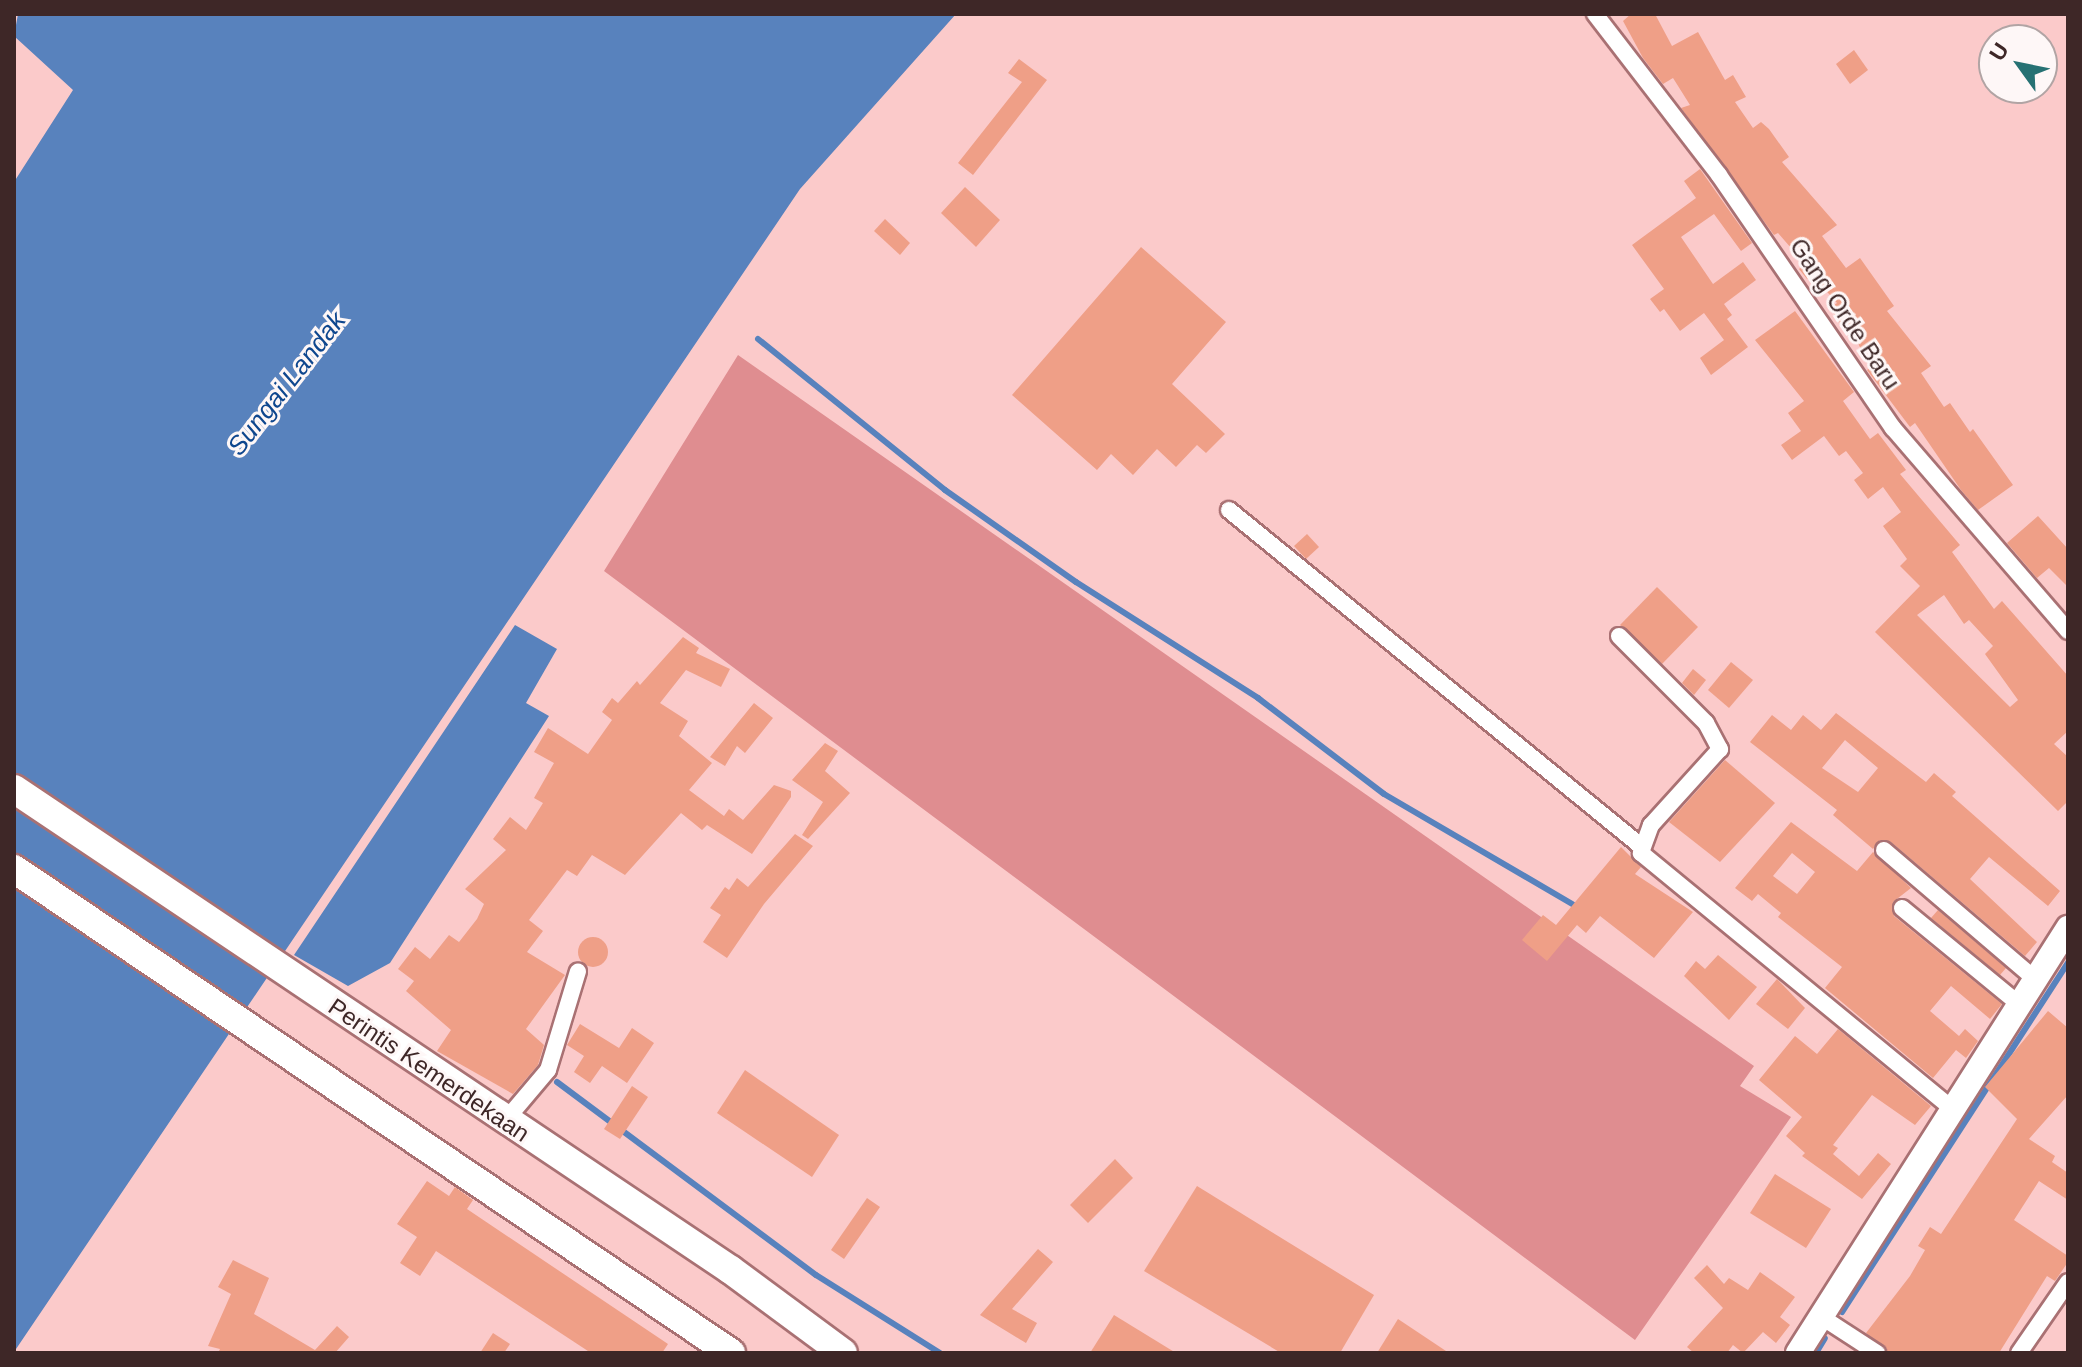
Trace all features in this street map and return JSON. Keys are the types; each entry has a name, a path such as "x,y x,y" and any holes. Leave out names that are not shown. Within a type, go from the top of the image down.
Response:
{"highway":[{"name":"Perintis Kemerdekaan","path":"14,789 504,1122 731,1270 843,1353"},
{"path":"14,869 731,1353"}],"main road":[{"path":"1798,1353 2068,928"}],"street":[{"name":"Gang Orde Baru","path":"1595,14 1719,175 1893,428 1943,491 2068,631"},
{"path":"1229,510 1642,847 1648,862 1954,1110"},
{"path":"1619,636 1706,723 1720,749 1674,795 1642,847"},
{"path":"1884,850 2035,979"},
{"path":"1902,908 2020,1005"},
{"path":"504,1122 548,1070 578,971"},
{"path":"2019,1353 2068,1282"},
{"path":"1820,1316 1877,1353"}],"shaded area":[{"path":"738,355 1754,1066 1740,1086 1791,1117 1635,1340 604,571"}],"water":[{"name":"Sungai Landak","path":"18,14 956,14 800,189 14,1352 14,182 73,90 14,36"},
{"path":"515,625 557,649 526,703 549,716 390,963 348,986 294,955"}],"building":[{"path":"1631,14 1655,14 1672,46 1698,32 1725,80 1733,75 1746,97 1735,102 1753,128 1761,122 1769,129 1789,157 1782,162 1837,225 1822,236 1846,268 1860,258 1894,306 1887,311 1931,366 1921,373 1944,407 1950,403 1970,432 1973,429 2013,485 1978,510 1961,490 1915,423 1910,427 1867,370 1870,368 1854,335 1850,338 1830,308 1837,303 1813,276 1807,279 1799,269 1805,264 1778,233 1774,235 1681,108 1690,105 1673,78 1663,84 1643,58 1623,21"},
{"path":"1854,50 1868,70 1850,84 1836,64"},
{"path":"1019,59 1047,80 973,175 958,163 1022,82 1008,73"},
{"path":"1700,169 1752,243 1741,251 1714,214 1681,237 1713,284 1743,262 1756,280 1724,304 1732,315 1727,319 1748,347 1711,375 1700,358 1724,340 1704,313 1680,331 1664,309 1660,312 1650,299 1664,289 1632,245 1696,198 1684,181"},
{"path":"965,187 1000,220 976,247 941,213"},
{"path":"885,219 910,243 900,255 874,231"},
{"path":"1141,247 1226,322 1172,384 1225,434 1206,453 1197,445 1176,467 1157,449 1133,475 1111,454 1097,470 1012,395"},
{"path":"1795,311 1854,392 1843,401 1870,439 1878,433 1906,470 1900,474 1960,545 1952,552 1994,609 2002,601 2068,676 2068,731 2054,744 2068,757 2068,801 2058,811 1875,632 1920,586 1900,566 1907,559 1883,526 1901,512 1883,487 1868,499 1854,480 1863,473 1846,451 1839,456 1824,436 1792,460 1781,445 1801,431 1788,413 1804,401 1755,340","holes":["1944,595 1964,624 1969,620 1993,646 1985,654 2018,700 2010,707 1917,615"]},
{"path":"2038,516 2068,549 2068,587 2049,568 2037,578 2007,543"},
{"path":"1307,534 1319,547 1306,559 1294,546"},
{"path":"1657,587 1698,627 1662,664 1620,625"},
{"path":"683,637 699,648 696,653 730,669 721,687 686,670 660,703 688,721 679,736 712,763 689,790 724,816 729,809 743,820 774,785 791,791 791,797 752,854 707,825 702,830 681,813 625,875 592,855 577,876 567,870 529,920 543,931 527,952 565,975 526,1029 544,1045 538,1065 513,1094 437,1051 451,1030 406,991 414,981 398,969 415,947 430,959 449,935 459,942 477,919 484,904 465,889 506,850 493,839 510,817 526,830 543,803 534,798 554,763 534,752 548,728 588,754 612,720 602,712 612,698 618,703 637,681 640,685"},
{"path":"1731,662 1753,680 1729,708 1708,690"},
{"path":"1693,669 1706,680 1694,695 1682,683"},
{"path":"754,703 773,718 745,753 737,746 725,766 710,757"},
{"path":"1836,713 1926,782 1934,773 1956,792 1952,796 2060,891 2048,906 1989,857 1970,879 2037,942 2025,956 1891,842 1880,840 1873,849 1833,815 1837,810 1750,742 1772,715 1791,730 1803,715 1821,730","holes":["1845,740 1878,768 1858,792 1822,768"]},
{"path":"825,743 838,751 825,771 850,793 808,839 802,835 823,802 792,780"},
{"path":"1725,760 1775,803 1720,862 1669,822"},
{"path":"1791,822 1857,871 1873,852 1911,888 1893,902 1894,916 2002,1004 1990,1019 1951,986 1930,1011 1959,1036 1965,1029 1978,1041 1966,1058 1956,1050 1933,1078 1825,988 1842,967 1778,917 1781,913 1758,894 1752,901 1735,888","holes":["1792,853 1815,872 1797,894 1773,876"]},
{"path":"795,834 813,846 764,904 727,958 703,942 721,915 710,908 725,887 729,890 737,878 748,887"},
{"path":"1621,847 1641,867 1635,874 1693,912 1654,958 1600,916 1586,933 1577,925 1547,961 1522,940 1543,915 1556,925"},
{"path":"1938,910 2006,968 2000,975 1931,918"},
{"path":"593,937 599,938 607,946 607,958 599,966 593,967 587,966 579,958 578,952 579,946 587,938"},
{"path":"1718,955 1757,987 1729,1020 1684,976 1696,961 1705,969"},
{"path":"1777,979 1805,1008 1788,1029 1756,1004"},
{"path":"2048,1011 2068,1028 2068,1095 2029,1139 2055,1156 2052,1162 2068,1173 2068,1200 2039,1181 2014,1220 2068,1256 2068,1262 2055,1281 2047,1276 1999,1353 1888,1353 1866,1333 1910,1276 1925,1250 1918,1246 1930,1227 1941,1234 2017,1119 1985,1087"},
{"path":"580,1024 619,1048 632,1028 654,1043 627,1083 602,1066 590,1083 574,1072 584,1056 567,1045"},
{"path":"1838,1029 1931,1106 1915,1125 1872,1095 1833,1145 1838,1148 1833,1154 1859,1176 1878,1153 1891,1164 1862,1199 1802,1156 1805,1153 1786,1136 1802,1117 1759,1080 1795,1036 1817,1054"},
{"path":"745,1070 839,1135 812,1177 717,1113"},
{"path":"632,1086 648,1097 620,1139 604,1129"},
{"path":"1115,1159 1133,1178 1088,1223 1070,1205"},
{"path":"1775,1174 1831,1209 1806,1248 1750,1213"},
{"path":"427,1181 449,1196 455,1187 473,1200 467,1209 668,1344 662,1353 591,1353 436,1251 420,1276 400,1263 417,1237 397,1224"},
{"path":"1197,1186 1374,1295 1340,1353 1281,1353 1144,1271"},
{"path":"867,1198 880,1207 844,1259 831,1250"},
{"path":"1038,1249 1053,1262 1012,1309 1037,1323 1026,1343 980,1315"},
{"path":"233,1260 269,1278 254,1314 315,1350 337,1326 349,1337 335,1353 218,1353 220,1349 208,1346 231,1294 218,1287"},
{"path":"1707,1265 1724,1284 1729,1278 1748,1290 1760,1272 1795,1297 1780,1317 1790,1325 1776,1343 1763,1332 1743,1353 1733,1345 1727,1353 1694,1353 1687,1347 1723,1308 1694,1278"},
{"path":"1114,1315 1176,1353 1090,1353"},
{"path":"1398,1319 1449,1353 1377,1353"},
{"path":"493,1333 510,1344 504,1353 480,1353"}],"waterway":[{"path":"758,339 945,490 1076,582 1258,698 1384,794 1572,904"},
{"path":"1842,1312 2068,962"},
{"path":"557,1082 816,1275 940,1353"},
{"path":"1816,1353 1825,1338"}]}
